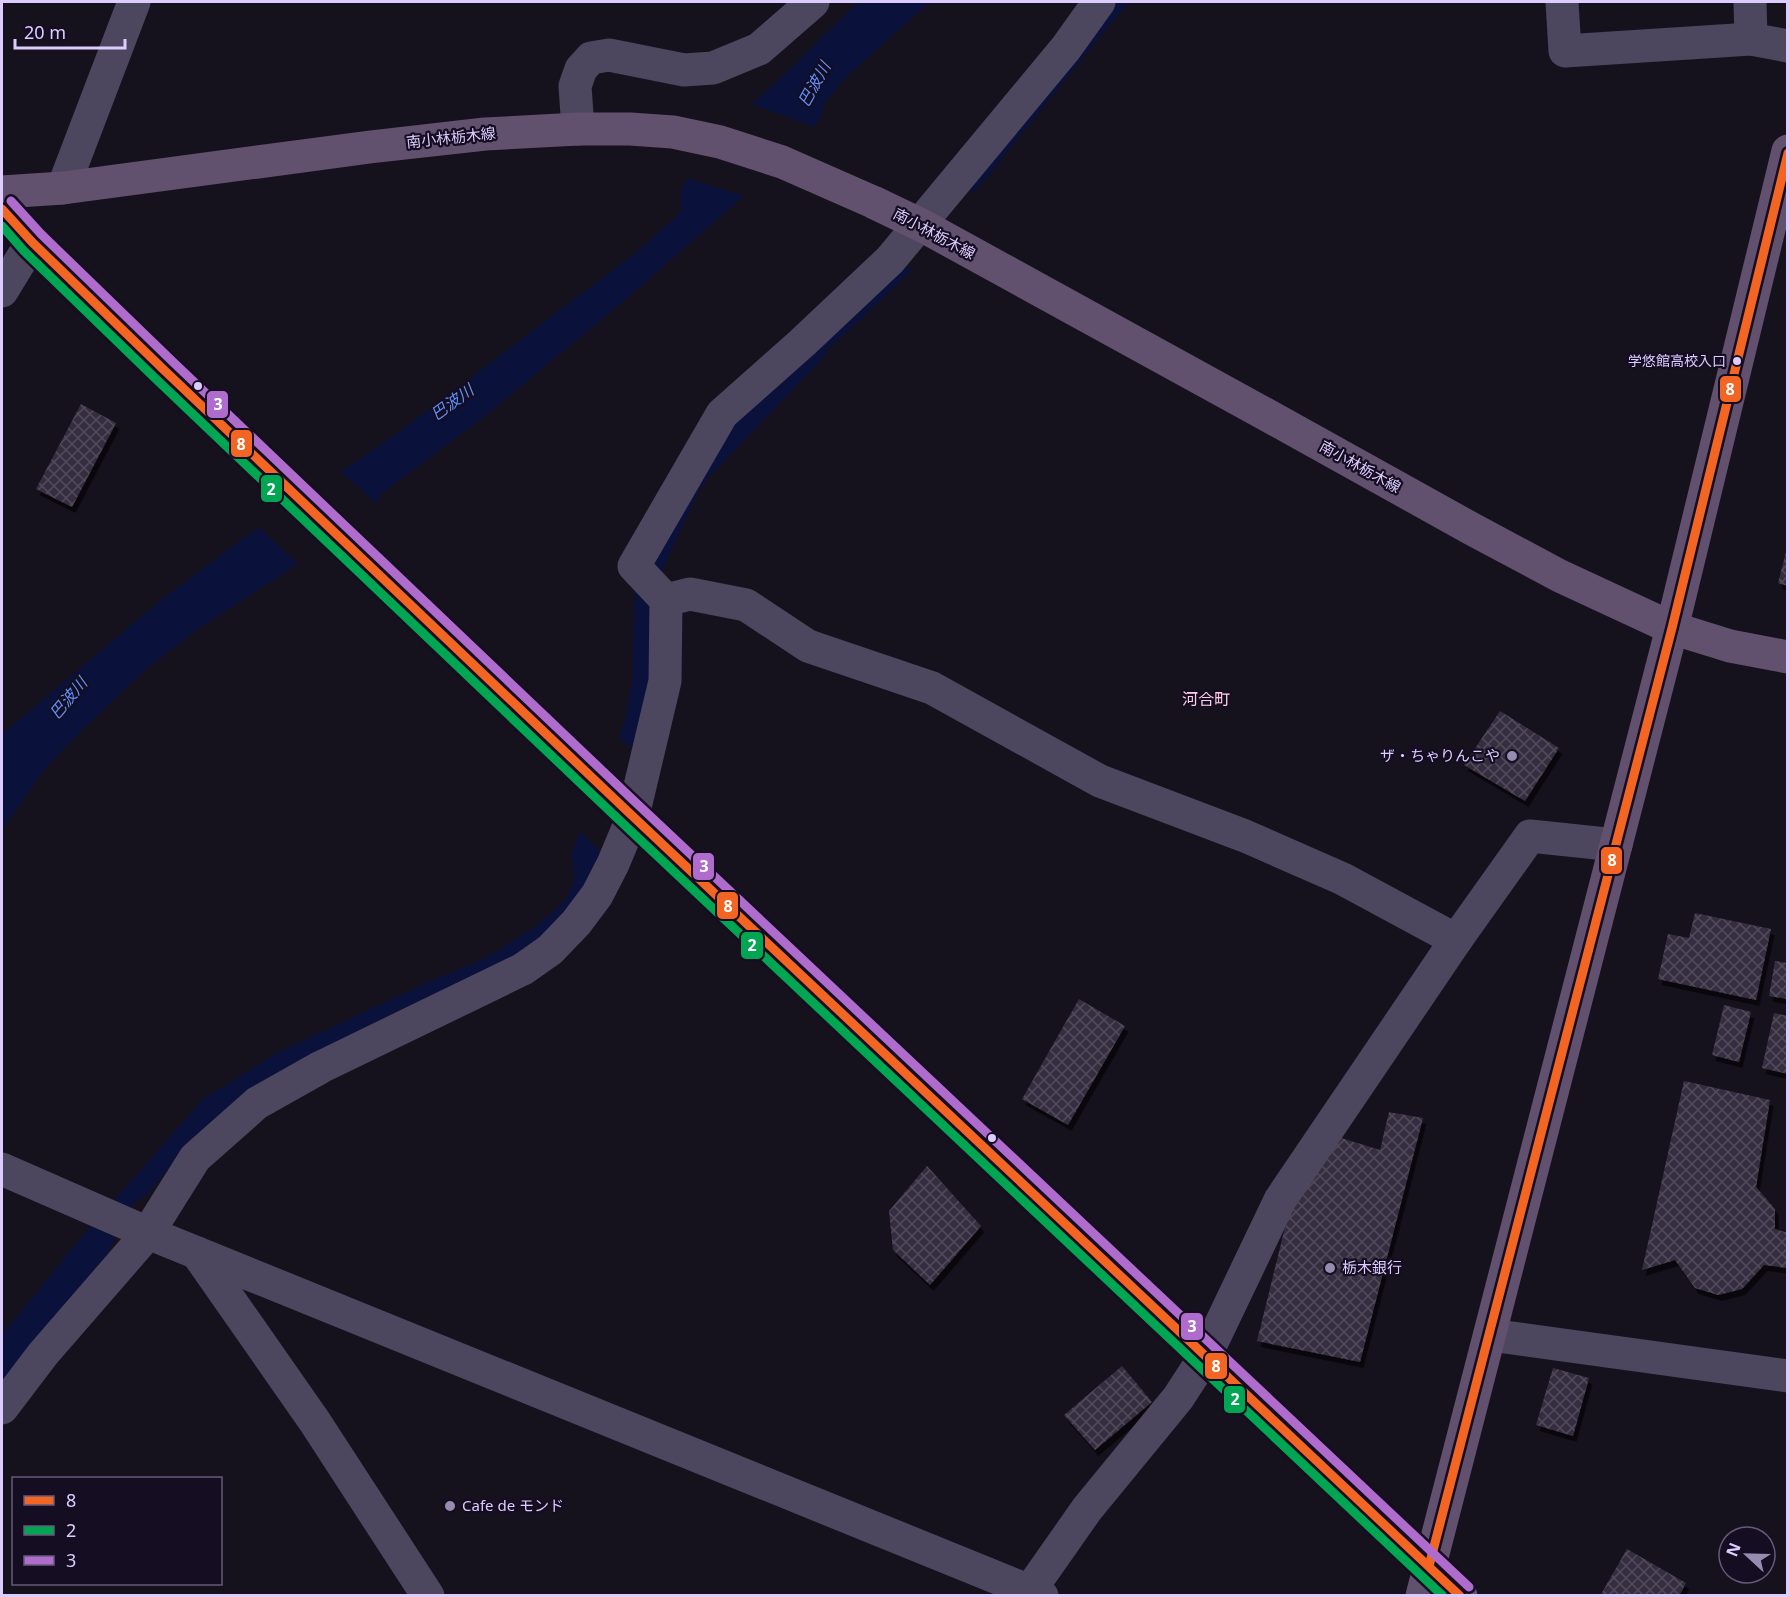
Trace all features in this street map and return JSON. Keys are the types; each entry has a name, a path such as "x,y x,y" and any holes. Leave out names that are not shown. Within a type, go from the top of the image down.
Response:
{"main road":[{"name":"南小林栃木線","path":"2,192 63,188 462,136 578,129 630,129 673,132 720,142 782,162 873,202 929,230 1560,576 1672,628 1730,646 1788,657"},
{"path":"1425,1581 1672,628 1788,151"},
{"path":"2,208 32,242 628,812 1206,1355 1425,1581 1461,1596"}],"street":[{"path":"63,188 134,2"},
{"path":"578,129 575,86 581,69 591,58 609,55 684,70 713,68 759,49 813,2"},
{"path":"2,1408 138,1228 195,1158 257,1103 321,1067 523,969 550,950 576,923 597,895 613,864 665,681 666,600 634,566 722,414 890,260 929,230 1099,2"},
{"path":"1562,2 1565,51 1751,39 1788,46"},
{"path":"1750,2 1751,39"},
{"path":"2,291 32,242"},
{"path":"666,600 690,594 746,605 808,646 932,688 1100,781 1245,836 1343,879 1456,940"},
{"path":"2,1169 198,1253 1033,1594 1087,1509 1178,1398 1206,1355 1280,1200 1456,940 1530,836 1616,845"},
{"path":"198,1253 315,1422 428,1596"},
{"path":"1490,1335 1788,1376"}],"water":[{"name":"巴波川","path":"858,2 930,2 848,75 823,105 822,116 802,144 619,305 479,421 381,494 373,511 277,578 199,628 143,672 45,769 2,830 2,734 161,600 241,540 396,434 638,251 681,212 681,187 749,107"},
{"path":"1110,2 1130,2 912,270 858,322 772,398 712,462 661,572 655,696 642,749 578,906 543,939 187,1146 149,1192 132,1205 104,1261 2,1383 2,1335 74,1246 203,1099 279,1052 426,983 488,957 539,924 566,899 575,877 571,854 625,721 632,680 635,585 703,454"}],"pier":[{"path":"749,103 817,128 804,146 748,197 685,178"},
{"path":"960,183 977,193 915,272 896,261"},
{"path":"339,470 379,506 375,513 300,566 257,525"},
{"path":"616,734 642,757 603,854 578,829"}],"building":[{"path":"81,404 116,423 72,507 36,489"},
{"path":"1788,548 1788,586 1778,583"},
{"name":"ザ・ちゃりんこや","path":"1500,711 1559,748 1525,801 1464,765"},
{"path":"1695,913 1771,929 1756,1000 1658,979 1668,934 1689,938"},
{"path":"1775,961 1788,963 1788,999 1769,996"},
{"path":"1079,999 1125,1026 1068,1125 1022,1099"},
{"path":"1724,1005 1751,1012 1739,1062 1712,1055"},
{"path":"1774,1013 1788,1016 1788,1074 1762,1068"},
{"path":"1684,1081 1770,1100 1756,1187 1775,1209 1775,1229 1788,1233 1788,1268 1764,1265 1742,1289 1718,1295 1695,1288 1675,1260 1642,1270"},
{"name":"栃木銀行","path":"1389,1112 1423,1118 1360,1362 1257,1341 1293,1195 1338,1137 1380,1150"},
{"path":"927,1166 981,1226 930,1285 893,1250 889,1211"},
{"path":"1122,1366 1152,1402 1095,1450 1064,1415"},
{"path":"1553,1368 1589,1378 1573,1436 1536,1425"},
{"path":"1627,1549 1686,1583 1679,1596 1600,1596"}],"waterway":[{"path":"701,481 704,475 821,353"}],"transit line":[{"name":"8","path":"1429,1566 1672,628 1788,153"},
{"name":"3","path":"11,201 41,234 172,361 632,799 1469,1587"},
{"name":"8","path":"2,209 32,242 164,370 624,808 1460,1596"},
{"name":"2","path":"2,226 24,251 156,379 616,817 1443,1596"}],"place":[{"name":"学悠館高校入口","path":"1737,361"},
{"name":"ザ・ちゃりんこや","path":"1512,756"},
{"name":"栃木銀行","path":"1330,1268"},
{"name":"Cafe de モンド","path":"450,1506"}],"district":[{"name":"河合町","path":"1206,699"}]}
